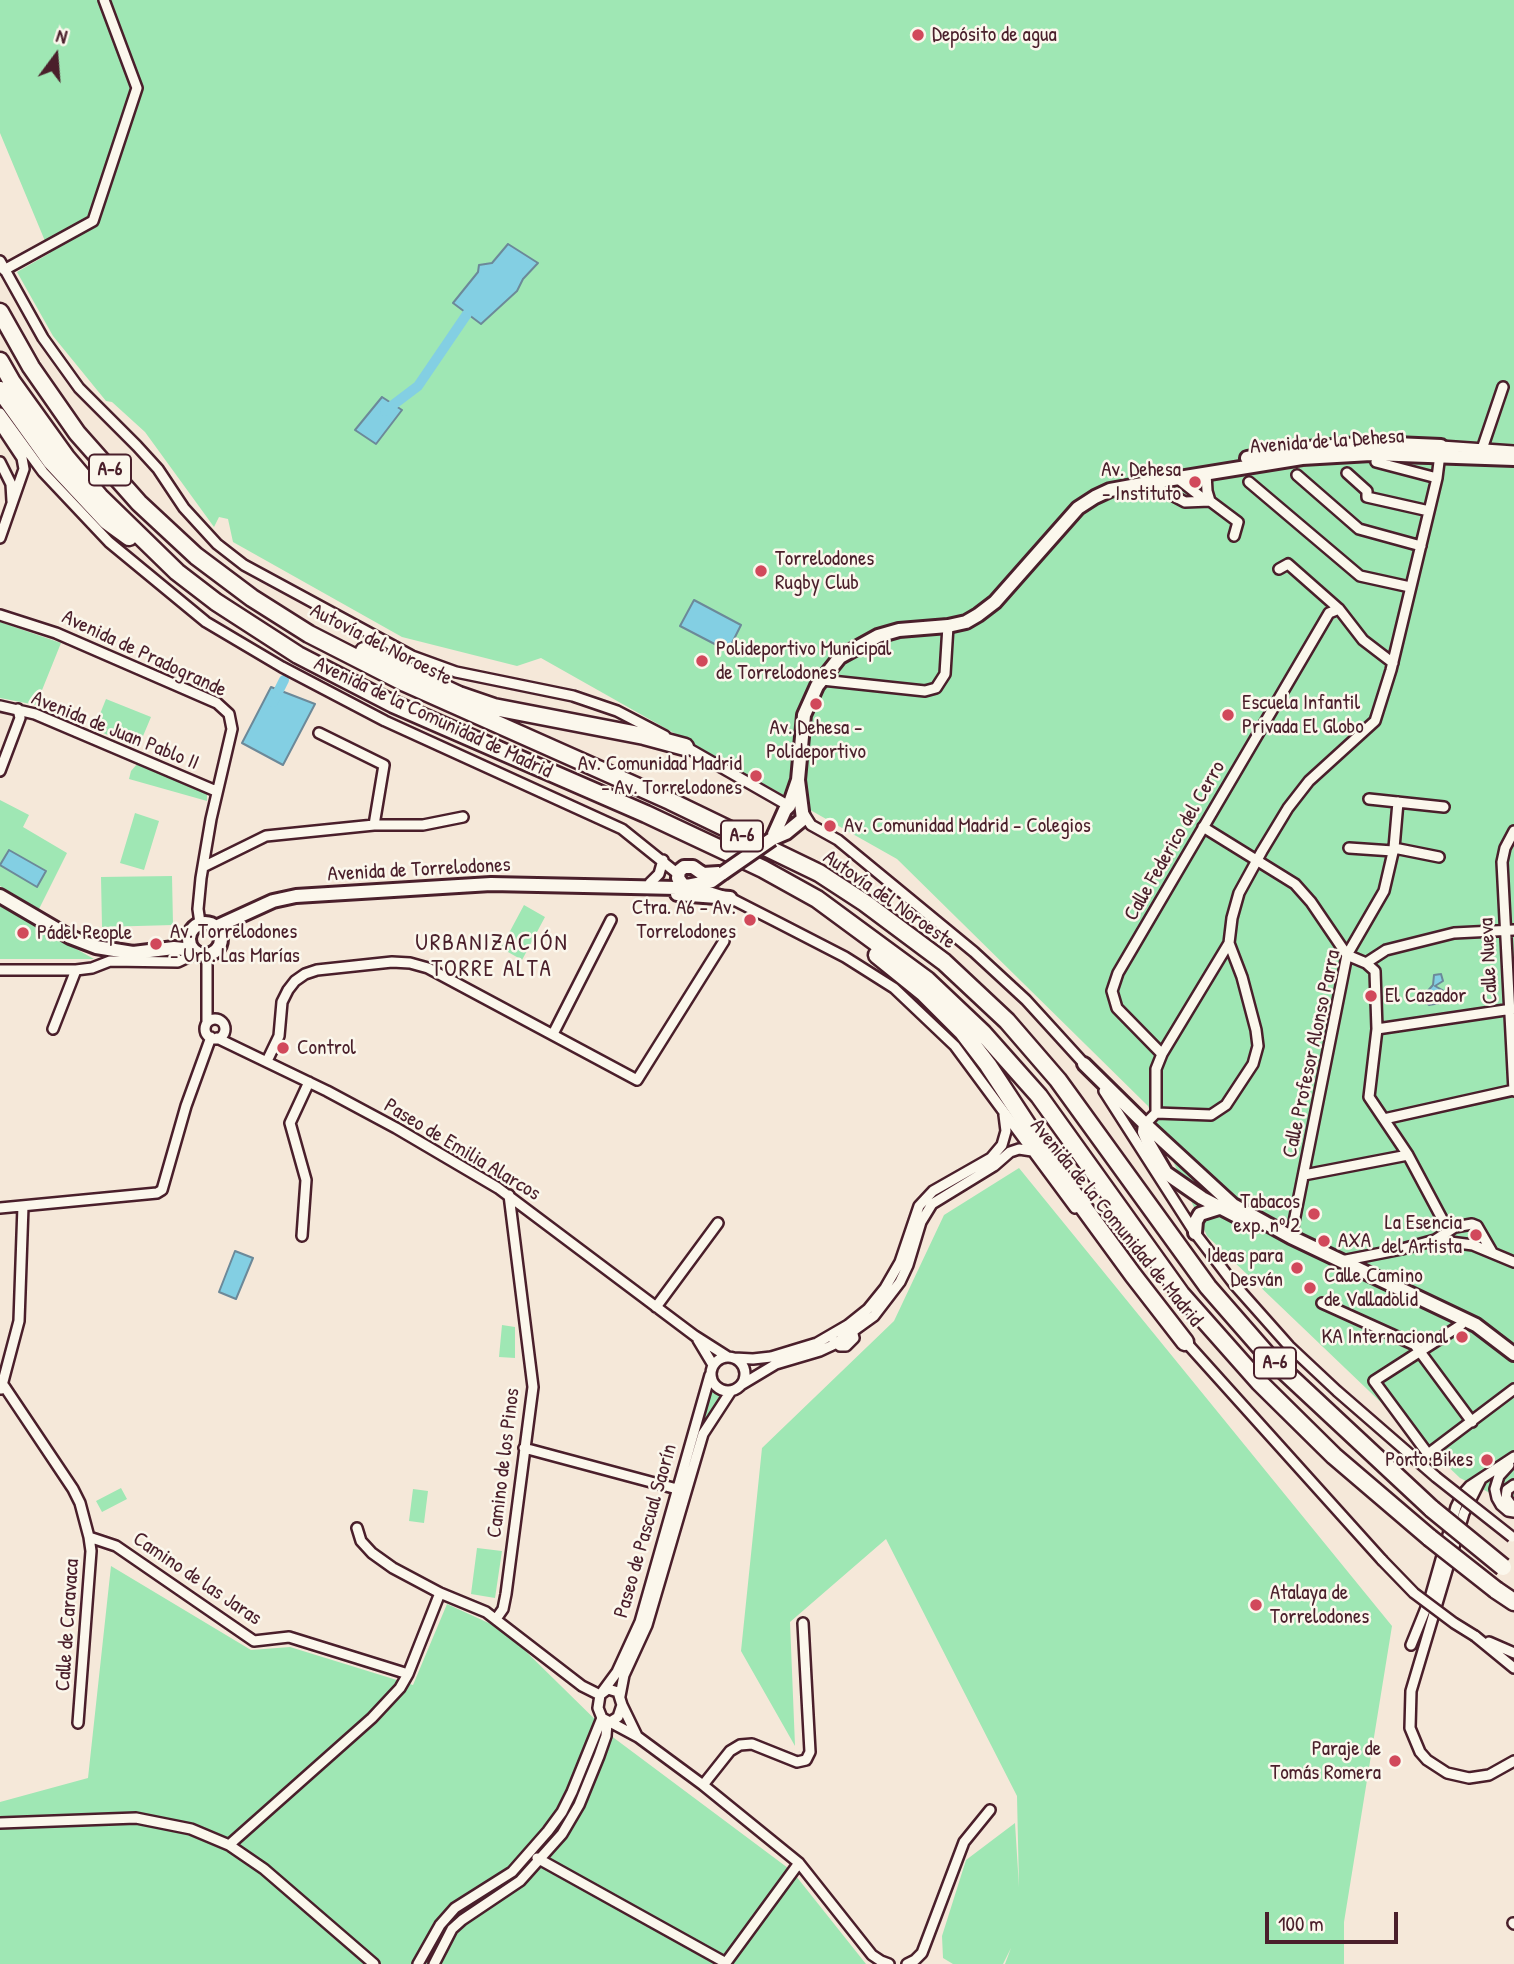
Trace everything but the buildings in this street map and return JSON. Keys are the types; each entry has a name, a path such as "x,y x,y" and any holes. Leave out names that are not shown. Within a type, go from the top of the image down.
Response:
{"highway":[{"name":"Autovía del Noroeste","path":"0,312 31,367 77,433 139,503 196,556 252,598 309,634 405,683 670,801 819,873 865,903 944,962 1007,1021 1058,1080 1208,1287 1270,1358 1433,1509 1508,1570"},
{"name":"Autovía del Noroeste","path":"0,361 66,457 100,497 177,572 216,602 298,655 393,704 646,814 763,869 817,899 927,980 983,1033 1039,1096 1181,1294 1259,1382 1334,1456 1430,1538 1514,1602"},
{"path":"0,390 51,461 107,521 177,572"},
{"path":"252,598 477,702 685,747"},
{"path":"763,869 891,966 962,1031 988,1065 1073,1193 1185,1342"}],"street":[{"path":"4,271 93,221 137,88 104,0"},
{"path":"0,261 43,338 79,388 151,461 184,508 209,535 244,565 412,656 456,672 573,696 617,711 789,806 798,805 811,825 844,845 974,952 1026,1000 1084,1064 1144,1124 1233,1205 1291,1237 1476,1325 1514,1354"},
{"path":"1481,453 1503,387"},
{"name":"Avenida de la Comunidad de Madrid","path":"0,413 43,472 109,542 206,622 282,667 385,722 622,829 678,874"},
{"path":"0,425 22,458 24,469 0,538"},
{"name":"Avenida de la Dehesa","path":"1177,478 1212,464 1294,449 1372,443 1441,451 1514,451"},
{"path":"1156,1114 1156,1069 1161,1054 1229,943 1239,894 1258,859 1288,808 1309,781 1376,721 1393,663 1441,451"},
{"name":"Avenida de la Dehesa","path":"789,806 798,780 804,715 822,680 841,657 878,636 966,622 995,602 1078,509 1110,490 1302,458 1441,451"},
{"name":"Avenida de la Dehesa","path":"1481,453 1514,460"},
{"path":"1376,462 1437,478"},
{"path":"0,463 11,485 12,503"},
{"path":"1206,473 1208,501"},
{"path":"1347,473 1367,491 1367,497 1429,511"},
{"path":"1297,475 1359,529 1421,545"},
{"path":"1177,478 1238,522 1234,536"},
{"path":"1249,482 1360,576 1410,587"},
{"path":"1148,483 1185,502 1208,501"},
{"path":"1279,569 1287,564 1352,622 1363,640 1393,663"},
{"name":"Calle Federico del Cerro","path":"1161,1054 1117,1007 1112,991 1118,974 1329,613 1339,609"},
{"name":"Avenida de Pradogrande","path":"0,615 56,633 224,708 232,721 232,729 216,791 203,867 198,909 200,923"},
{"path":"822,680 925,691 936,688 945,674 948,626"},
{"name":"Avenida de Juan Pablo II","path":"0,706 35,714 216,791"},
{"path":"0,771 20,718 18,709"},
{"path":"319,733 384,765 374,825"},
{"path":"763,791 783,794 798,780"},
{"name":"Avenida de la Dehesa","path":"798,780 804,812"},
{"path":"1369,800 1444,807"},
{"name":"Calle Profesor Alonso Parra","path":"1291,1237 1347,955 1384,891 1394,849 1398,802"},
{"path":"779,834 785,810 789,806"},
{"path":"779,834 801,822 804,812"},
{"path":"203,867 257,838 266,836 374,825 423,825 463,817"},
{"path":"1203,827 1295,884 1311,902 1347,955 1366,963 1375,971 1377,1029 1369,1097 1408,1154 1448,1230"},
{"name":"Calle Nueva","path":"1514,831 1502,862 1509,930 1514,1091"},
{"name":"Avenida de Torrelodones","path":"219,932 263,905 296,896 491,884 643,884 677,888 693,882 712,881 779,834"},
{"path":"1349,848 1394,849 1439,857"},
{"path":"643,884 659,874 663,860"},
{"path":"678,874 680,882 693,882"},
{"name":"Avenida de Torrelodones","path":"643,884 678,874"},
{"name":"Avenida de la Comunidad de Madrid","path":"693,882 845,957 894,988 955,1046 1154,1309 1414,1593 1475,1636"},
{"name":"Avenida de Torrelodones","path":"611,886 625,892 730,898"},
{"path":"0,896 71,937 96,947 133,953 174,948 196,949 216,951 219,932 211,924 200,923 192,929 196,949 208,995 205,1031 214,1038"},
{"path":"553,1034 611,920"},
{"path":"1366,963 1386,950 1454,933 1509,930"},
{"path":"267,1061 279,1035 282,1002 295,981 317,970 392,962 428,968 637,1080 724,941"},
{"path":"1144,1124 1156,1114 1211,1115 1226,1105 1253,1065 1258,1046 1256,1030 1242,977 1229,943"},
{"path":"0,970 76,970 92,968 110,961 178,962 196,949"},
{"path":"53,1029 76,970"},
{"name":"Paseo de Emilia Alarcos","path":"208,995 222,1023 246,1051"},
{"path":"1377,1029 1512,1009"},
{"path":"0,1208 157,1193 162,1190 186,1106 214,1038 223,1035 222,1023 210,1020 207,1023"},
{"name":"Paseo de Emilia Alarcos","path":"214,1038 267,1061 396,1128 509,1195 695,1336 731,1358"},
{"path":"1084,1064 1116,1107 1195,1233 1234,1284 1289,1346 1436,1477 1513,1538"},
{"path":"302,1236 306,1180 290,1123 309,1083"},
{"path":"1384,1119 1514,1091"},
{"path":"851,1329 892,1278 900,1262 913,1218 926,1198 991,1158 1002,1145 1006,1131 1004,1113"},
{"path":"1144,1124 1149,1144 1166,1173 1219,1208 1461,1325 1514,1362"},
{"path":"833,1340 771,1357 722,1358 713,1365 710,1375 715,1386 725,1392 731,1391 776,1364 820,1351 833,1340 874,1316 892,1293 908,1265 921,1222 932,1204 994,1166 1010,1152 1019,1149 1032,1151"},
{"path":"1304,1175 1408,1154"},
{"name":"Camino de los Pinos","path":"496,1619 506,1594 533,1387 509,1195"},
{"path":"2,1388 19,1321 23,1206"},
{"path":"1195,1233 1200,1214 1219,1208"},
{"path":"513,1226 523,1214 534,1214"},
{"path":"656,1307 718,1223"},
{"path":"1341,1261 1435,1240 1448,1230 1472,1224 1477,1226 1492,1252"},
{"path":"1435,1240 1473,1245 1514,1262"},
{"path":"1322,1303 1415,1345 1472,1422"},
{"path":"1461,1325 1374,1381 1428,1454 1514,1389"},
{"name":"Paseo de Emilia Alarcos","path":"695,1336 713,1365"},
{"path":"731,1358 745,1370 741,1385"},
{"name":"Paseo de Pascual Saorín","path":"601,1693 617,1672 640,1622 710,1375"},
{"name":"Calle de Caravaca","path":"2,1388 73,1489 80,1503 89,1537 91,1551 78,1723"},
{"name":"Paseo de Pascual Saorín","path":"621,1700 624,1675 647,1625 703,1434 731,1391"},
{"path":"524,1448 677,1489"},
{"path":"1411,1645 1430,1598 1456,1507 1465,1490 1514,1459"},
{"path":"1514,1459 1504,1468 1495,1489 1501,1505 1508,1511 1514,1511"},
{"path":"1481,1479 1464,1513 1411,1691 1410,1728 1420,1752 1447,1773 1469,1778 1489,1776 1514,1760"},
{"path":"1514,1485 1507,1490 1506,1498 1514,1511"},
{"path":"357,1528 361,1541 393,1568 496,1619 582,1686 601,1693 612,1689 621,1700 638,1737"},
{"name":"Camino de las Jaras","path":"89,1537 116,1546 254,1641 289,1637 408,1674"},
{"path":"229,1845 372,1718 400,1688 440,1592"},
{"path":"703,1785 730,1751 740,1745 752,1744 797,1762 806,1760 810,1752 803,1623"},
{"path":"1475,1636 1514,1653"},
{"path":"1475,1636 1514,1668"},
{"path":"434,1964 452,1929 520,1881 562,1834 579,1805 606,1736 606,1721 598,1708 601,1693"},
{"path":"418,1964 440,1925 455,1908 512,1872 562,1812 606,1721 618,1717 621,1700"},
{"path":"606,1721 638,1737 703,1785 799,1863 872,1955 889,1964"},
{"path":"906,1964 915,1961 922,1952 964,1842 990,1810"},
{"path":"0,1823 136,1818 191,1829 229,1845 264,1869 374,1964"},
{"path":"530,1852 539,1860 726,1963 799,1863"}],"green space":[{"path":"0,0 1514,0 1514,1505 1460,1478 1207,1236 1148,1106 897,859 541,658 517,666 402,637 233,542 228,519 219,517 214,527 145,432 112,402 106,401 53,336 17,272 50,253 0,133"},
{"path":"0,622 61,643 36,705 0,698"},
{"path":"106,699 151,717 138,748 94,729"},
{"path":"138,763 207,793 207,801 129,779 131,771"},
{"path":"0,800 29,815 23,827 67,853 39,909 0,886"},
{"path":"135,813 159,821 144,870 120,863"},
{"path":"172,876 173,925 102,927 101,877"},
{"path":"524,905 545,917 522,960 501,948"},
{"name":"Pádel People","path":"0,906 94,959 0,959"},
{"path":"1019,1168 1392,1626 1344,1922 1344,1964 1005,1964 1011,1948 1003,1964 953,1964 943,1958 942,1936 966,1860 1015,1823 1019,1887 1017,1796 886,1539 790,1622 795,1746 741,1651 762,1448 894,1321 944,1215"},
{"path":"502,1325 515,1327 515,1358 499,1357"},
{"path":"710,1386 718,1394 725,1395 708,1419 645,1624 617,1686 612,1686 641,1624"},
{"path":"121,1488 127,1499 102,1512 96,1501"},
{"path":"413,1489 428,1491 424,1523 409,1521"},
{"path":"477,1548 502,1551 495,1598 471,1594"},
{"path":"111,1566 251,1650 290,1647 413,1685 447,1604 504,1630 614,1738 792,1871 866,1964 0,1964 0,1802 88,1778"}],"water":[{"path":"508,244 538,263 523,279 517,291 481,324 453,303 478,272 479,265 492,263"},
{"path":"382,397 402,410 376,444 355,430"},
{"path":"694,600 741,625 728,651 680,626"},
{"path":"271,687 315,704 283,765 242,743"},
{"path":"9,850 46,871 37,887 0,865"},
{"path":"1441,974 1443,981 1435,986 1444,991 1446,998 1440,1003 1429,1005 1425,1002 1424,995 1433,985 1434,975"},
{"path":"235,1251 253,1258 236,1299 219,1292"}],"waterway":[{"path":"385,411 418,386 467,314"},
{"path":"273,702 284,680"}],"place":[{"name":"Depósito de agua","path":"918,35"},
{"name":"Av. Dehesa - Instituto","path":"1195,482"},
{"name":"Torrelodones Rugby Club","path":"761,571"},
{"name":"Polideportivo Municipal de Torrelodones","path":"702,661"},
{"name":"Av. Dehesa - Polideportivo","path":"816,704"},
{"name":"Escuela Infantil Privada El Globo","path":"1228,715"},
{"name":"Av. Comunidad Madrid - Av. Torrelodones","path":"756,776"},
{"name":"Av. Comunidad Madrid - Colegios","path":"830,826"},
{"name":"Ctra. A6 - Av. Torrelodones","path":"750,920"},
{"name":"Pádel People","path":"23,933"},
{"name":"Av. Torrelodones - Urb. Las Marías","path":"156,944"},
{"name":"El Cazador","path":"1371,996"},
{"name":"Control","path":"283,1048"},
{"name":"Tabacos exp. nº 2","path":"1314,1214"},
{"name":"La Esencia del Artista","path":"1476,1235"},
{"name":"AXA","path":"1324,1241"},
{"name":"Ideas para Desván","path":"1297,1268"},
{"name":"Calle Camino de Valladolid","path":"1310,1288"},
{"name":"KA Internacional","path":"1462,1337"},
{"name":"Porto Bikes","path":"1487,1460"},
{"name":"Atalaya de Torrelodones","path":"1256,1605"},
{"name":"Paraje de Tomás Romera","path":"1395,1761"}],"district":[{"name":"URBANIZACIÓN TORRE ALTA","path":"492,957"}]}
